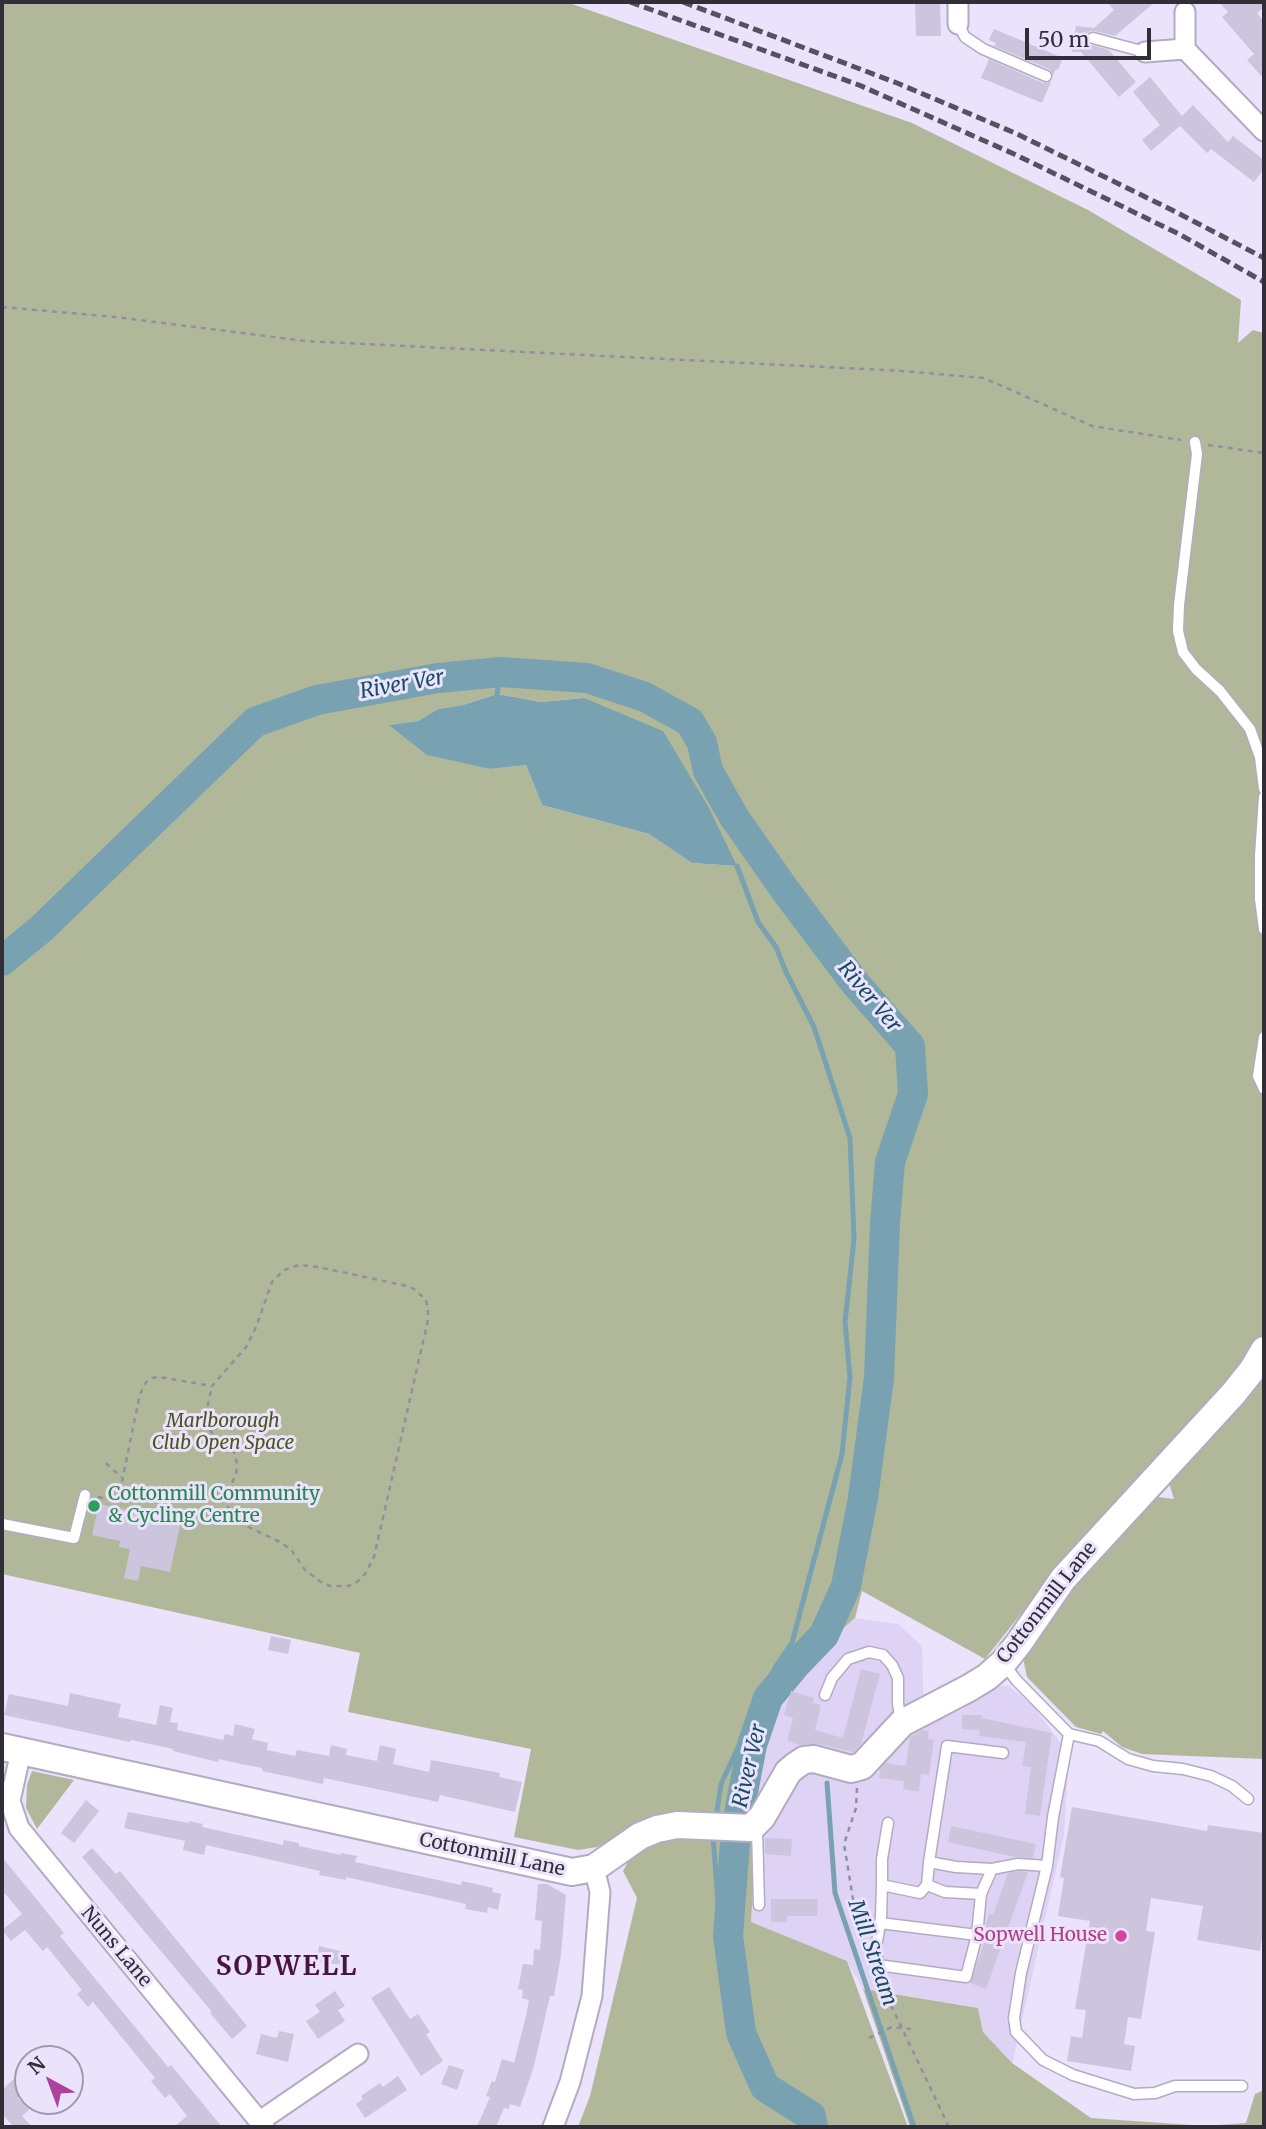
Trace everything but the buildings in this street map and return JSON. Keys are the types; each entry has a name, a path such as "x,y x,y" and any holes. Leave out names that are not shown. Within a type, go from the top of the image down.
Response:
{"street":[{"path":"958,2 958,24"},
{"path":"1184,7 1185,48 1264,131"},
{"path":"1145,52 1185,48"},
{"name":"Cottonmill Lane","path":"11,1749 572,1872 594,1867 640,1836 657,1829 677,1825 742,1826 788,1772 804,1760 814,1759 851,1769 858,1768 902,1723 969,1688 1003,1663 1063,1579 1233,1394 1264,1350"},
{"name":"Nuns Lane","path":"11,1749 10,1801 19,1828 262,2124"},
{"path":"553,2127 570,2082 592,1996 600,1892 594,1867"},
{"path":"262,2124 358,2054"}],"lane":[{"path":"958,24 965,37 983,48 1046,76"},
{"path":"1093,38 1145,52"},
{"path":"1195,442 1197,454 1178,631 1183,652 1196,669 1220,691 1250,729 1260,757 1264,789"},
{"path":"1264,797 1260,877 1264,929"},
{"path":"1264,1037 1258,1076 1264,1089"},
{"path":"2,1524 74,1538 85,1495"},
{"path":"825,1695 832,1678 848,1659 869,1652 883,1655 898,1678 898,1704 902,1723"},
{"path":"1003,1663 1069,1734 1099,1741 1128,1759 1211,1776 1232,1786 1248,1799"},
{"path":"1069,1734 1053,1817 1047,1867 1021,1973 1013,2018 1016,2032 1043,2060 1073,2075 1134,2094 1155,2093 1175,2086 1242,2086"},
{"path":"882,1885 920,1893 927,1885 947,1746 1003,1753"},
{"path":"888,1823 882,1859 880,1923 876,1948 878,1965 966,1977 977,1934 981,1895 992,1869"},
{"path":"742,1826 759,1905"},
{"path":"929,1862 992,1869 1018,1864 1047,1867"},
{"path":"927,1885 945,1892 981,1895"},
{"path":"880,1923 977,1934"}],"path":[{"path":"2,307 115,317 304,341 902,370 984,377 1092,426 1264,453"},
{"path":"291,1266 318,1267 407,1286 425,1299 428,1320 374,1557 365,1574 356,1582 340,1587 321,1582 305,1570 292,1551 282,1543 238,1522 232,1516 226,1502 237,1464 229,1446 212,1433 207,1425 206,1413 212,1386 246,1347 272,1282 291,1266"},
{"path":"85,1495 118,1501 140,1394 146,1382 159,1377 212,1386"},
{"path":"106,1462 122,1478"},
{"path":"869,2038 892,2027 911,2029"}],"shaded area":[{"path":"855,1618 898,1624 922,1646 924,1719 963,1709 979,1692 994,1685 1009,1686 1033,1706 1069,1754 1064,1835 1012,2064 983,2032 978,2008 863,1989 847,1961 751,1922 756,1839 744,1809 755,1749 774,1700 805,1662"}],"green space":[{"name":"Marlborough Club Open Space","path":"2,2 566,2 912,123 1088,210 1241,300 1238,343 1253,330 1264,333 1264,1759 1142,1754 1122,1747 1103,1731 1101,1734 1076,1727 1027,1677 1025,1652 1057,1602 1149,1496 1174,1499 1160,1454 1047,1581 985,1659 862,1591 855,1618 805,1662 774,1700 755,1749 744,1809 736,1817 640,1828 597,1847 578,1850 514,1837 531,1749 348,1712 360,1653 2,1574","holes":["497,694 541,702 584,698 727,849 736,866 692,863 649,834 542,805 526,765 491,769 390,725 418,721 438,709 463,705"]},
{"path":"32,1771 74,1780 37,1829 26,1808 27,1785"},
{"path":"668,1837 756,1839 751,1922 847,1961 908,2127 578,2127 590,2096 637,1898 623,1871 633,1852"},
{"path":"863,1989 978,2008 983,2032 1012,2063 1091,2118 1205,2126 1246,2123 1255,2094 1264,2090 1264,2127 910,2127"}],"water":[{"path":"497,694 541,702 584,698 663,731 709,808 737,866 692,863 649,834 542,805 526,765 491,769 427,755 389,725 418,721 438,709 463,705"}],"waterway":[{"path":"497,694 501,672"},
{"name":"River Ver","path":"2,961 41,929 255,722 317,700 438,678 501,672 587,678 645,697 690,722 702,743 708,771 734,817 855,983 910,1046 913,1094 890,1162 879,1378 863,1498 846,1586 824,1635 768,1698 752,1745 736,1829 728,1936 741,2033 765,2087 811,2116 813,2127"},
{"path":"716,1818 721,1784 776,1666 792,1643 842,1454 850,1377 845,1322 854,1239 850,1138 814,1027 776,947 758,922 737,866"},
{"name":"Mill Stream","path":"827,1783 835,1893 914,2127"},
{"path":"713,1836 718,1902 728,1936"}],"railway":[{"path":"630,2 859,85 1014,154 1179,234 1264,282"},
{"path":"683,2 897,83 1015,133 1264,258"}],"place":[{"name":"Cottonmill Community & Cycling Centre","path":"94,1506"},
{"name":"Sopwell House","path":"1121,1936"}],"district":[{"name":"SOPWELL","path":"287,1968"}]}
